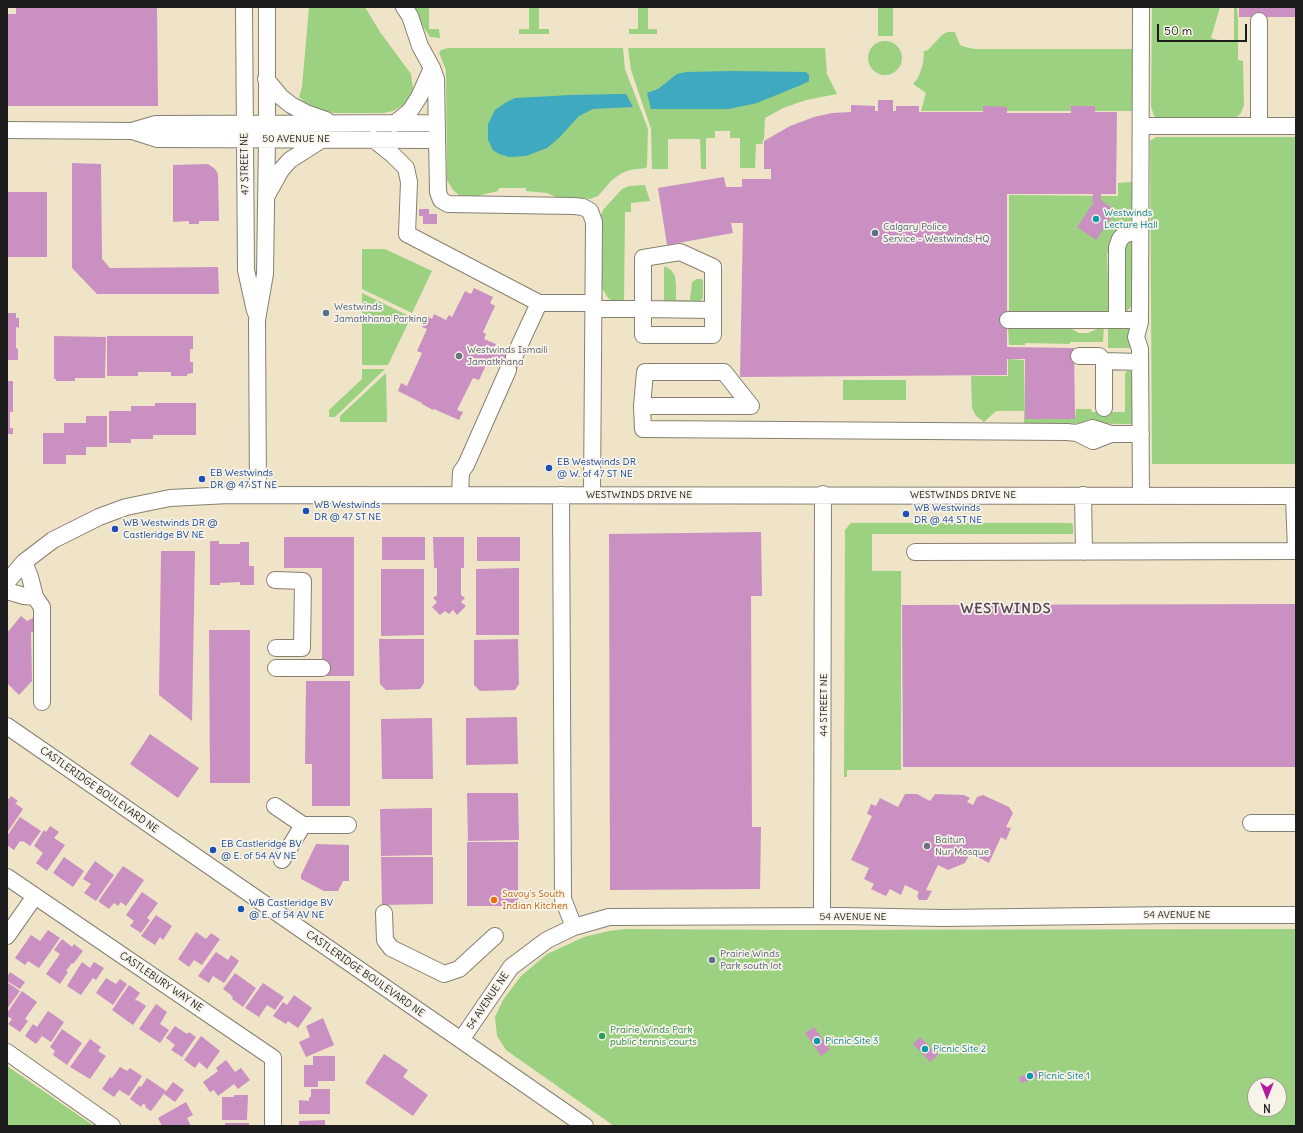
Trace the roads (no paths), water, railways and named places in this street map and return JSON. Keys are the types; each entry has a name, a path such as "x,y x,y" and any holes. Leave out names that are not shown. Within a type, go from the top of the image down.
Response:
{"street":[{"name":"47 STREET NE","path":"244,7 246,270 257,320"},
{"name":"47 STREET NE","path":"258,495 257,320 265,274 267,7"},
{"path":"404,7 410,16 420,46 436,79 438,192 441,200 456,204 574,206 583,207 590,211 594,222 592,495"},
{"path":"1141,7 1140,321 1136,336 1140,356 1141,496"},
{"path":"1259,21 1259,125"},
{"path":"394,124 410,111 419,97 432,68"},
{"path":"266,78 281,97 291,105 306,113 340,125"},
{"name":"50 AVENUE NE","path":"7,130 132,131 157,139 245,132 267,132 340,125 436,123"},
{"path":"1141,126 1296,126"},
{"name":"50 AVENUE NE","path":"267,132 324,139 437,140"},
{"path":"266,196 281,170 290,160 324,139"},
{"path":"373,139 406,168 409,182 407,234 539,303 643,309 713,310"},
{"path":"1117,320 1117,247 1120,239 1124,235 1130,233 1140,233"},
{"path":"680,252 712,267 713,310 713,335 643,335 643,258 680,252"},
{"path":"460,495 461,472 466,465 539,303"},
{"path":"1008,320 1140,321"},
{"path":"1079,356 1099,356 1104,361 1104,408"},
{"path":"1104,361 1140,356"},
{"path":"752,430 752,406 724,372 644,372 642,429 1077,433 1093,428 1111,434 1141,434"},
{"path":"642,406 752,406"},
{"name":"WESTWINDS DRIVE NE","path":"7,582 24,562 54,540 100,517 126,507 170,498 229,495 823,494 1295,496"},
{"name":"44 STREET NE","path":"822,916 823,494"},
{"path":"561,495 563,899 574,926"},
{"path":"1083,495 1084,552"},
{"path":"915,552 1296,552 1295,496"},
{"path":"24,562 30,577 35,597 42,607 42,702"},
{"path":"275,580 303,580 302,648 276,648"},
{"path":"7,592 35,597"},
{"path":"276,668 322,668"},
{"name":"CASTLERIDGE BOULEVARD NE","path":"7,726 585,1126"},
{"path":"275,806 303,825 348,825"},
{"path":"1251,822 1296,823"},
{"path":"282,860 303,825"},
{"path":"7,877 34,896 7,936"},
{"name":"CASTLEBURY WAY NE","path":"34,896 273,1058 273,1126"},
{"path":"384,913 385,940 391,948 444,974 459,969 494,936"},
{"name":"54 AVENUE NE","path":"462,1040 511,967 547,940 574,926 609,917 822,916 943,918 1296,915"},
{"path":"7,1052 112,1126"}],"water":[{"path":"686,72 806,72 809,75 809,81 757,103 729,109 651,109 647,93 658,89 677,74"},
{"path":"626,94 633,107 593,109 579,116 559,138 547,148 526,156 509,157 499,154 493,150 488,140 488,124 495,110 515,98"}],"place":[{"name":"Westwinds Lecture Hall","path":"1096,219"},
{"name":"Calgary Police Service - Westwinds HQ","path":"875,233"},
{"name":"Westwinds Jamatkhana Parking","path":"326,313"},
{"name":"Westwinds Ismaili Jamatkhana","path":"459,356"},
{"name":"EB Westwinds DR @ W. of 47 ST NE","path":"549,468"},
{"name":"EB Westwinds DR @ 47 ST NE","path":"202,479"},
{"name":"WB Westwinds DR @ 47 ST NE","path":"306,511"},
{"name":"WB Westwinds DR @ 44 ST NE","path":"906,514"},
{"name":"WB Westwinds DR @ Castleridge BV NE","path":"115,529"},
{"name":"Baitun Nur Mosque","path":"927,846"},
{"name":"EB Castleridge BV @ E. of 54 AV NE","path":"213,850"},
{"name":"Savoy's South Indian Kitchen","path":"494,900"},
{"name":"WB Castleridge BV @ E. of 54 AV NE","path":"241,909"},
{"name":"Prairie Winds Park south lot","path":"712,960"},
{"name":"Prairie Winds Park public tennis courts","path":"602,1036"},
{"name":"Picnic Site 3","path":"817,1041"},
{"name":"Picnic Site 2","path":"925,1049"},
{"name":"Picnic Site 1","path":"1030,1076"}],"district":[{"name":"WESTWINDS","path":"1006,609"}]}
